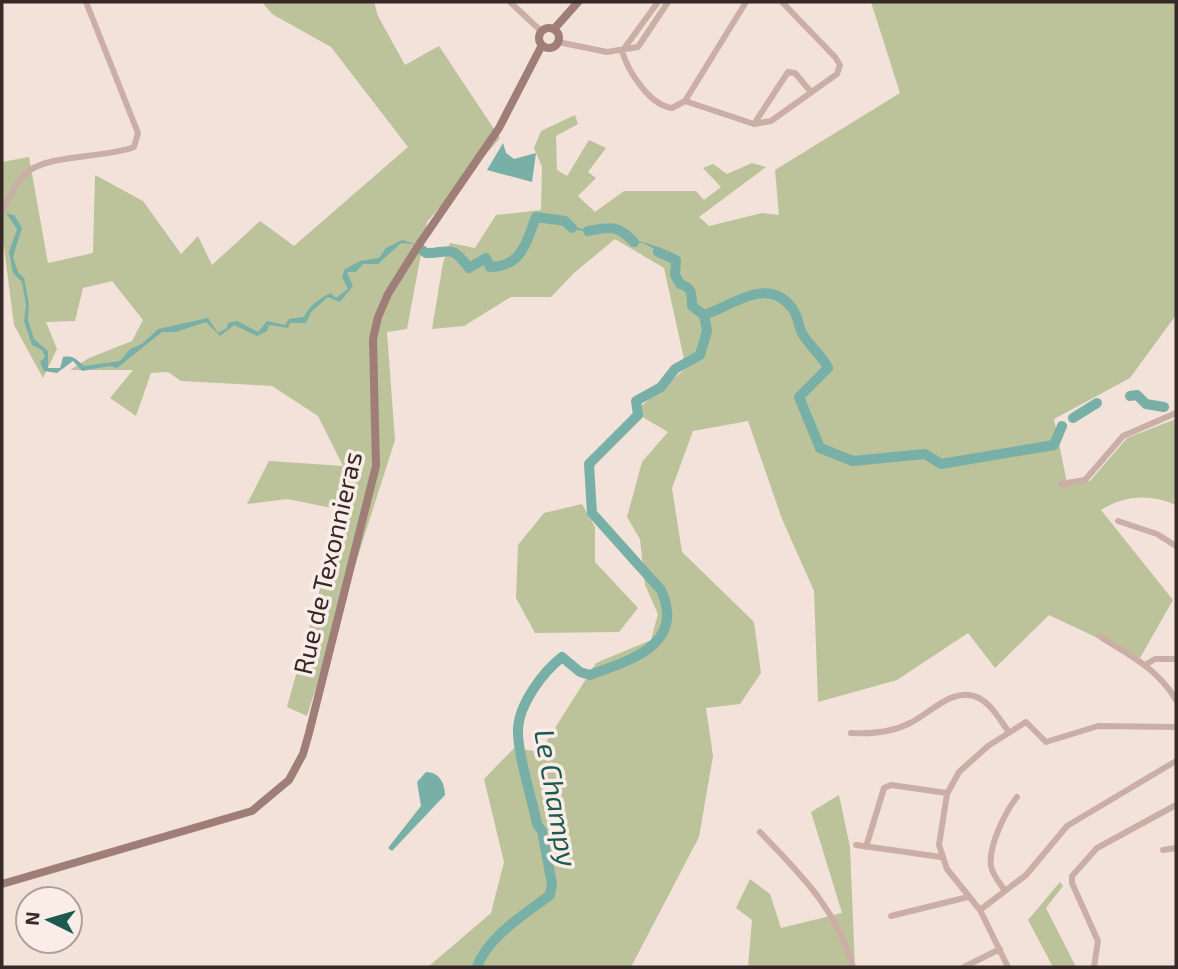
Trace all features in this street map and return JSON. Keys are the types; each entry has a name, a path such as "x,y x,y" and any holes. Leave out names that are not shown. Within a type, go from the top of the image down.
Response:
{"main road":[{"path":"554,29 558,42 551,47 542,45 539,38 541,32 554,29 578,2"},
{"name":"Rue de Texonnieras","path":"2,884 244,814 267,802 289,780 303,754 309,733 376,466 373,339 378,317 388,294 418,246 499,128 542,45"}],"street":[{"path":"2,212 18,182 37,165 115,155 134,147 138,133 86,2"},
{"path":"510,2 541,32"},
{"path":"622,51 658,2"},
{"path":"558,42 593,51 622,51 638,47 668,2"},
{"path":"622,51 628,69 660,104 672,108 685,102 746,2"},
{"path":"685,102 754,124 771,121 836,74 840,65 782,2"},
{"path":"754,124 788,72 795,73 811,92"},
{"path":"1061,484 1086,480 1123,436 1176,413"},
{"path":"1118,521 1157,534 1176,546"},
{"path":"1099,636 1145,665 1165,682 1176,700"},
{"path":"1145,665 1154,659 1176,659"},
{"path":"851,733 869,734 909,725 948,699 966,695 977,697 989,705 1008,731"},
{"path":"1009,967 980,910 941,857 939,845 947,793 970,760 1008,731 1026,722 1038,737 1046,742 1098,726 1176,727"},
{"path":"980,910 1026,875 1067,826 1176,761"},
{"path":"866,847 884,789 891,785 947,793"},
{"path":"1005,891 994,875 991,854 1010,806 1017,797"},
{"path":"1094,967 1098,941 1072,883 1072,876 1097,848 1173,806 1176,816"},
{"path":"760,832 831,911 845,940 853,967"},
{"path":"856,845 941,857"},
{"path":"1163,850 1176,848"},
{"path":"891,916 908,914 968,897"},
{"path":"964,967 1000,949"}],"green space":[{"path":"262,2 374,2 378,16 405,65 439,46 500,138 427,222 407,329 387,332 395,440 307,716 287,707 342,510 287,499 247,504 269,461 343,466 318,416 272,386 181,381 168,372 151,373 136,416 110,398 133,370 70,370 89,358 132,341 143,320 112,281 83,288 75,321 46,322 57,349 43,378 14,325 2,232 2,162 29,157 48,263 93,253 95,175 143,201 181,254 198,236 212,265 260,221 294,246 408,147 331,47 272,14"},
{"path":"871,2 1176,2 1176,315 1130,378 1054,419 1067,483 1090,481 1127,438 1176,419 1176,505 1157,499 1138,498 1119,501 1101,510 1173,600 1140,658 1049,615 995,668 968,633 897,680 818,702 814,591 782,519 748,421 693,431 672,488 682,552 754,622 761,673 740,704 706,708 713,756 699,837 631,967 428,967 491,913 504,862 484,779 514,748 540,752 596,663 651,640 658,614 645,585 640,539 627,517 642,462 668,432 634,412 686,368 664,268 615,239 574,273 551,297 511,297 464,326 432,329 443,263 450,243 475,248 496,215 541,210 542,167 534,148 541,131 575,115 578,124 556,136 557,170 567,176 589,140 606,148 588,172 596,178 578,196 595,212 624,191 696,191 704,200 721,187 703,168 713,164 727,174 752,163 766,167 699,217 709,226 762,213 779,215 775,170 900,93"},
{"path":"582,504 595,527 595,562 638,608 619,632 535,633 516,598 518,545 544,513"},
{"path":"839,795 850,847 855,967 748,967 752,920 736,908 750,879 770,894 781,928 842,913 811,812"},
{"path":"1060,882 1063,886 1046,908 1076,967 1053,967 1028,920"}],"water":[{"path":"503,143 506,153 514,159 536,153 532,182 487,170"},
{"path":"6,213 14,215 22,228 13,257 18,272 24,278 29,304 28,320 34,339 48,351 48,368 60,368 63,357 73,358 84,366 120,361 130,349 142,344 158,329 208,318 218,333 227,328 228,323 237,321 258,332 267,321 285,325 289,319 304,317 323,297 331,293 336,298 348,289 342,277 345,269 360,261 379,258 386,248 402,240 416,244 401,243 378,264 363,264 356,272 347,272 353,286 340,302 328,297 311,312 306,323 290,323 288,328 269,325 267,331 257,336 234,325 220,336 206,322 176,332 162,332 117,368 110,366 82,371 73,361 57,373 44,371 40,362 45,357 42,350 32,345 24,321 26,305 22,282 13,273 9,252 17,229"},
{"path":"537,214 541,218 536,217 525,245 530,224"},
{"path":"550,219 564,219 585,229 594,229 597,224 614,227 634,241 639,241 651,245 669,253 678,260 677,275 682,284 689,285 695,294 693,305 705,312 756,290 777,293 792,305 809,341 828,361 828,368 827,362 803,336 791,307 778,295 754,292 727,308 704,315 692,306 689,290 680,284 675,275 676,260 643,243 633,242 613,228 581,231 564,221"},
{"path":"438,247 458,250 472,266 479,257 486,255 494,265 515,258 501,266 490,267 486,258 469,268 448,250 432,253 423,251"},
{"path":"426,772 440,779 445,795 392,851 388,848 421,806 417,782"}],"waterway":[{"path":"419,248 426,253 453,252 469,268 486,258 490,267 501,266 522,251 536,217 565,221 572,228"},
{"path":"588,231 613,228 623,232 634,242"},
{"path":"658,252 676,260 675,275 680,284 690,292 692,306 704,315"},
{"name":"Le Champy","path":"477,967 498,936 550,895 552,884 542,831 537,824 518,739 519,719 527,699 547,671 562,657 580,672 590,675 650,648 660,637 666,624 667,609 661,590 592,513 589,464 638,415 636,401 661,387 675,369 700,355 707,331 704,315 761,293 782,298 794,311 802,333 828,368 799,397 820,448 853,461 925,454 941,464 1054,445 1062,426"},
{"name":"Le Champy","path":"1130,396 1137,395 1146,404 1164,407"},
{"name":"Le Champy","path":"1073,418 1097,403"}]}
